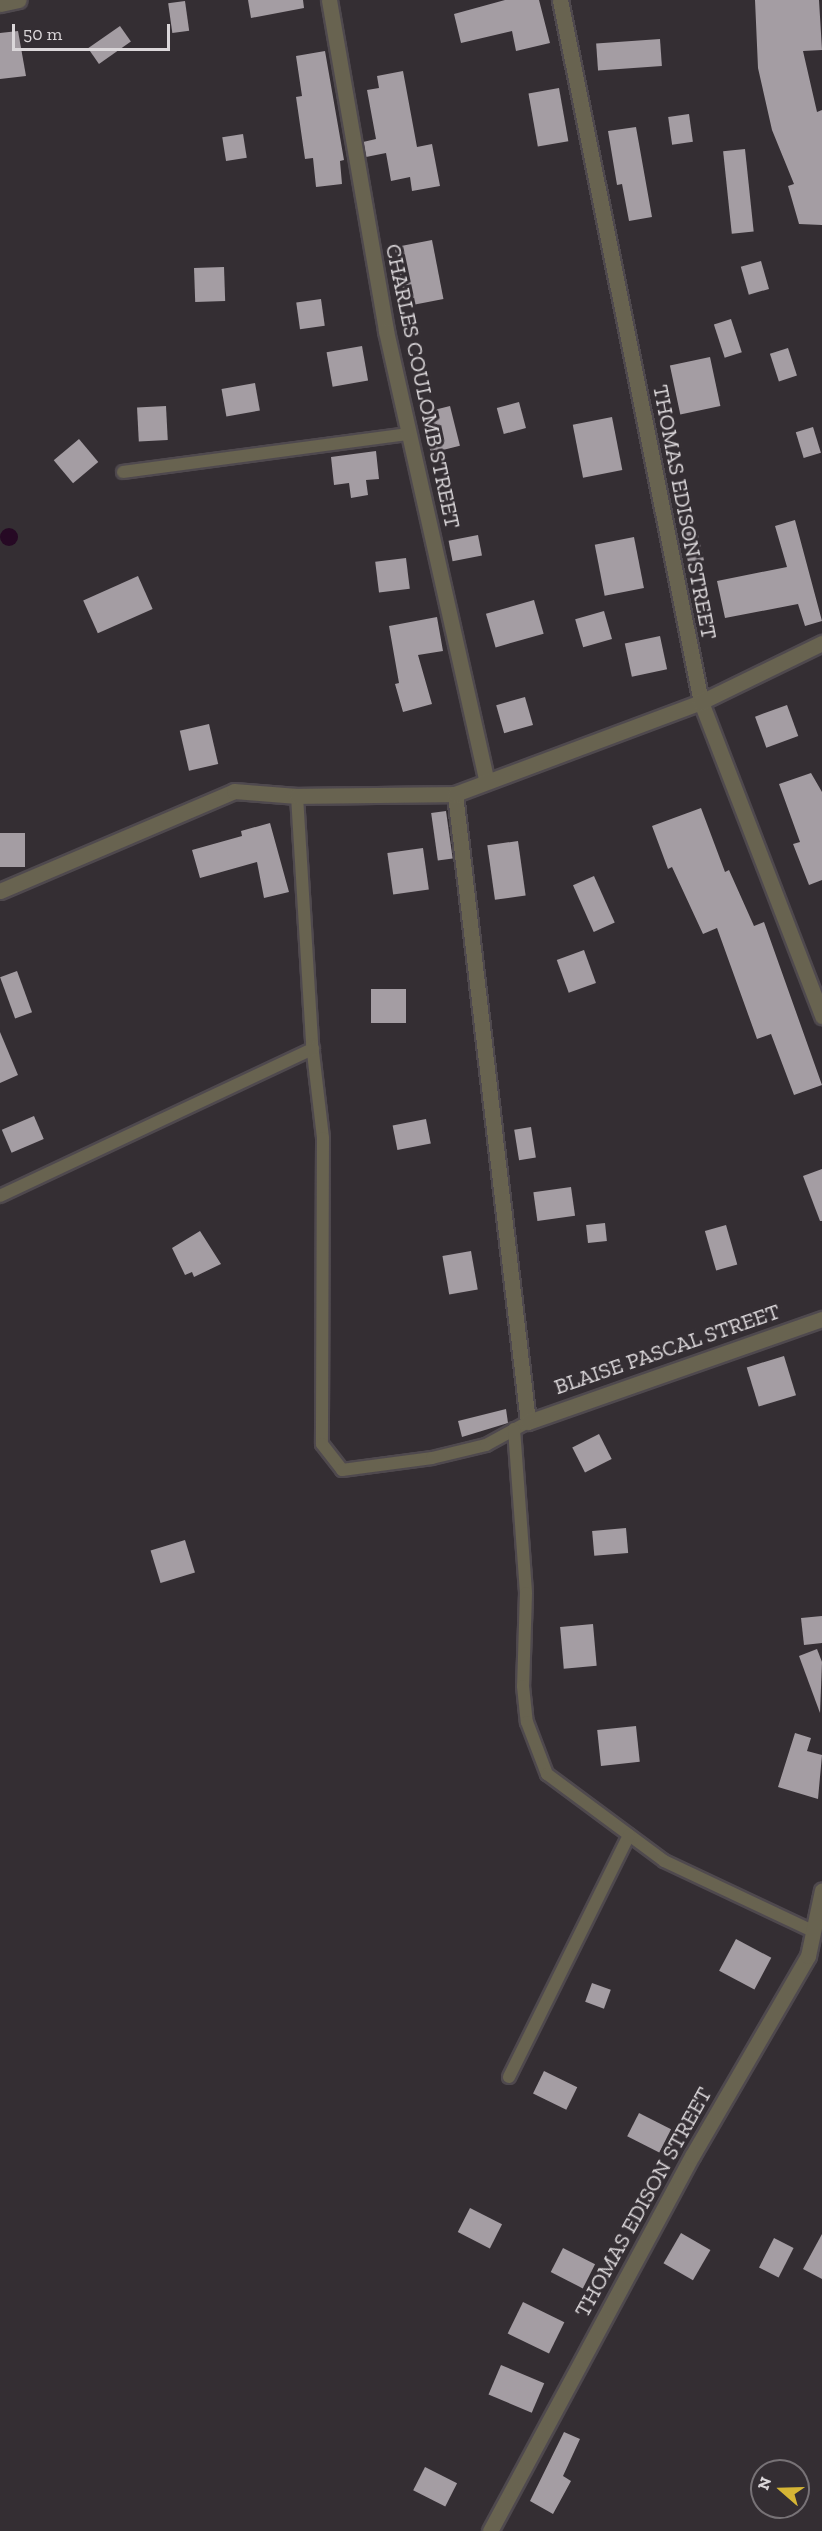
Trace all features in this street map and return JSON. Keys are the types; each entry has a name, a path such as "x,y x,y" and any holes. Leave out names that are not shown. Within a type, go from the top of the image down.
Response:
{"street":[{"path":"0,4 19,0"},
{"name":"CHARLES COULOMB STREET","path":"329,0 408,434 486,780"},
{"name":"THOMAS EDISON STREET","path":"560,0 701,702 822,1016"},
{"path":"0,891 234,791 297,796 455,794 486,780 701,702 822,643"},
{"path":"455,794 528,1422"},
{"name":"BLAISE PASCAL STREET","path":"528,1422 822,1319"},
{"name":"THOMAS EDISON STREET","path":"490,2531 692,2156 815,1959 813,1931 822,1890"}],"lane":[{"path":"123,472 408,434"},
{"path":"297,796 313,1049 322,1138 322,1444 342,1470 432,1458 486,1445 528,1422"},
{"path":"0,1196 313,1049"},
{"path":"514,1430 525,1574 522,1646 527,1722 546,1774 664,1861 813,1931"},
{"path":"509,2077 628,1834"}],"shaded area":[{"path":"9,528 15,531 18,537 15,543 9,546 3,543 0,537 3,531"}],"building":[{"path":"248,0 303,0 304,8 251,18"},
{"path":"505,0 539,0 550,43 516,51 512,31 461,43 454,14"},
{"path":"755,0 819,0 822,50 803,51 817,112 822,110 822,225 799,224 788,186 794,184 772,130 758,68"},
{"path":"185,1 189,31 172,33 168,3"},
{"path":"120,26 131,42 99,64 88,48"},
{"path":"18,31 26,76 0,79 0,33"},
{"path":"660,39 662,66 598,70 596,43"},
{"path":"325,51 344,160 340,161 342,184 316,187 313,158 305,159 296,97 302,96 296,56"},
{"path":"403,71 417,147 432,144 440,186 412,191 410,177 391,181 386,153 366,157 363,142 376,139 367,90 379,88 377,76"},
{"path":"559,88 568,141 538,147 528,93"},
{"path":"689,114 693,142 672,145 668,117"},
{"path":"636,127 652,217 629,221 622,184 617,185 608,131"},
{"path":"243,134 247,158 226,161 222,137"},
{"path":"745,149 754,232 732,234 723,151"},
{"path":"432,240 443,299 406,306 395,247"},
{"path":"761,261 769,289 749,295 741,267"},
{"path":"224,267 225,301 195,302 194,268"},
{"path":"321,299 325,326 300,329 296,302"},
{"path":"731,319 742,352 725,358 714,325"},
{"path":"362,346 368,380 333,387 327,352"},
{"path":"788,348 797,376 779,381 770,354"},
{"path":"710,357 720,406 680,414 670,366"},
{"path":"255,383 260,411 226,416 222,389"},
{"path":"519,402 526,428 504,434 497,408"},
{"path":"166,406 168,440 139,441 137,408"},
{"path":"450,406 460,446 431,453 421,413"},
{"path":"612,417 622,470 583,478 573,425"},
{"path":"813,427 821,453 804,458 796,432"},
{"path":"79,439 98,462 73,483 54,460"},
{"path":"376,451 379,479 366,480 368,495 351,498 349,483 334,485 331,457"},
{"path":"795,520 822,621 805,626 798,604 725,618 717,581 787,567 775,526"},
{"path":"697,530 704,560 688,564 681,534"},
{"path":"478,535 482,556 453,561 449,541"},
{"path":"634,537 644,588 605,596 595,545"},
{"path":"406,558 410,589 379,593 375,562"},
{"path":"138,576 153,609 98,633 83,600"},
{"path":"534,600 544,634 496,647 486,614"},
{"path":"604,611 612,639 583,647 575,619"},
{"path":"437,617 443,651 418,655 432,704 403,712 395,684 399,683 389,626"},
{"path":"660,636 667,669 632,677 625,643"},
{"path":"525,697 533,725 504,733 496,705"},
{"path":"787,705 798,736 766,748 755,717"},
{"path":"209,724 218,764 189,771 180,731"},
{"path":"811,773 822,792 822,880 809,885 793,844 800,842 779,784"},
{"path":"701,808 725,872 729,870 754,926 764,922 822,1085 794,1095 771,1034 757,1039 717,928 703,934 672,867 668,869 652,826"},
{"path":"446,811 453,859 438,861 431,813"},
{"path":"270,823 289,892 264,898 257,862 200,878 192,850 242,836 241,831"},
{"path":"0,833 25,833 25,867 0,867"},
{"path":"518,841 526,895 495,900 487,845"},
{"path":"423,848 429,890 393,895 387,853"},
{"path":"594,876 615,923 594,932 573,885"},
{"path":"584,950 596,983 569,993 557,960"},
{"path":"17,971 32,1012 15,1019 0,977"},
{"path":"371,989 406,989 406,1023 371,1023"},
{"path":"0,1032 18,1075 0,1083"},
{"path":"34,1116 44,1139 12,1153 2,1130"},
{"path":"426,1119 431,1144 397,1150 393,1125"},
{"path":"531,1127 536,1158 519,1160 514,1130"},
{"path":"822,1169 822,1221 820,1221 803,1176"},
{"path":"571,1187 575,1216 537,1221 533,1192"},
{"path":"605,1223 607,1241 588,1243 586,1225"},
{"path":"726,1225 737,1264 716,1270 705,1231"},
{"path":"200,1231 221,1264 194,1277 192,1272 185,1275 172,1248"},
{"path":"471,1251 478,1289 449,1294 442,1256"},
{"path":"784,1356 796,1395 759,1407 747,1367"},
{"path":"506,1409 508,1423 462,1437 458,1421"},
{"path":"599,1434 612,1459 585,1473 572,1448"},
{"path":"626,1528 628,1553 594,1556 592,1531"},
{"path":"185,1540 195,1573 161,1583 151,1551"},
{"path":"822,1616 822,1643 804,1645 801,1618"},
{"path":"593,1624 597,1666 564,1669 560,1627"},
{"path":"817,1649 822,1662 820,1713 799,1656"},
{"path":"636,1726 640,1762 601,1766 597,1730"},
{"path":"795,1733 811,1738 807,1751 822,1755 818,1799 778,1787"},
{"path":"736,1939 771,1958 754,1990 719,1971"},
{"path":"592,1983 611,1990 604,2009 585,2002"},
{"path":"544,2071 577,2087 566,2110 533,2093"},
{"path":"639,2113 671,2129 659,2153 627,2136"},
{"path":"470,2208 502,2224 490,2248 458,2232"},
{"path":"681,2233 710,2250 693,2280 663,2263"},
{"path":"822,2234 822,2279 803,2269"},
{"path":"774,2238 794,2248 779,2277 759,2267"},
{"path":"563,2248 595,2264 583,2288 551,2272"},
{"path":"523,2302 564,2322 549,2354 508,2333"},
{"path":"501,2365 544,2383 532,2413 488,2394"},
{"path":"564,2432 580,2439 563,2476 571,2481 553,2514 530,2501"},
{"path":"425,2467 457,2483 445,2507 413,2490"}]}
